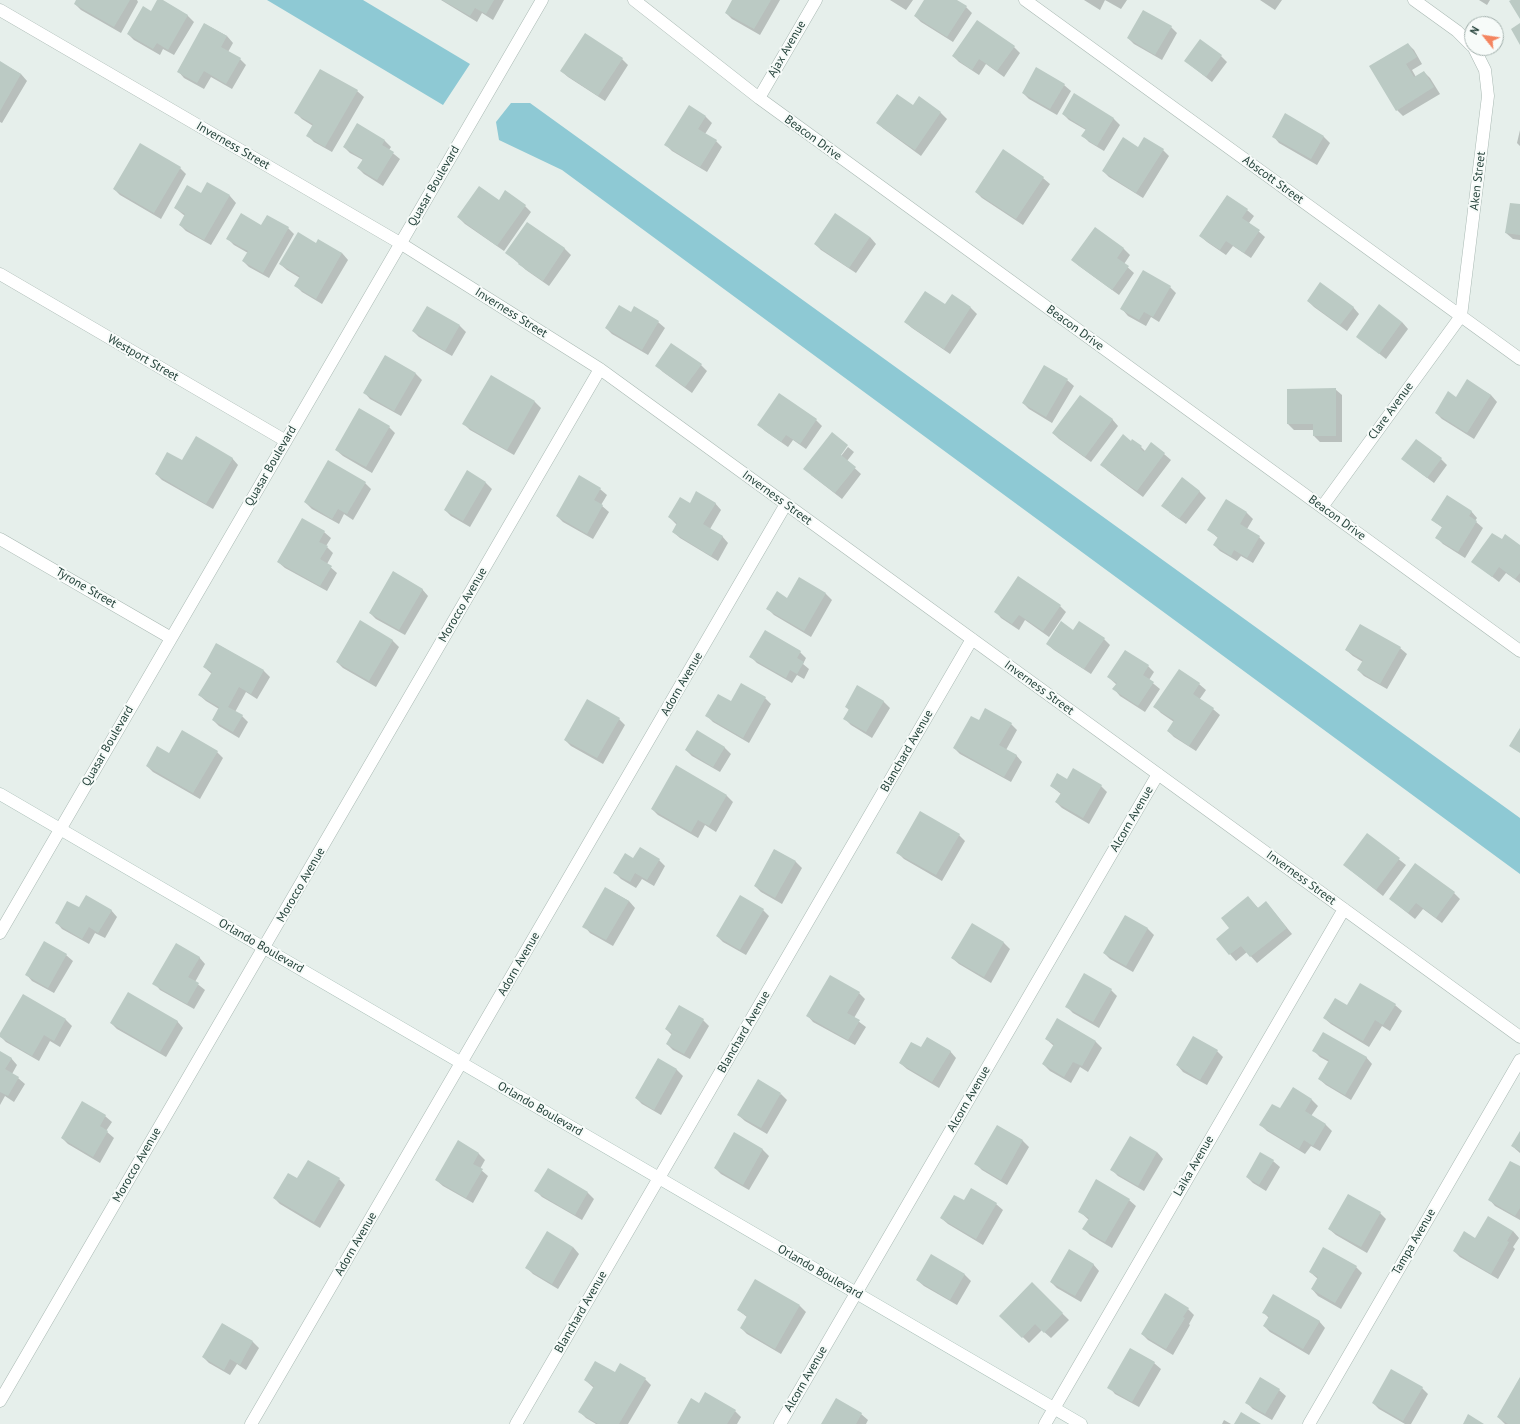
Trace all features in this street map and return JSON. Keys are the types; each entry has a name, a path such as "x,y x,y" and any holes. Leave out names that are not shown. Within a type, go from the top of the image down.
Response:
{"street":[{"name":"Quasar Boulevard","path":"0,933 542,0"},
{"name":"Beacon Drive","path":"634,0 759,98 1520,651"},
{"name":"Ajax Avenue","path":"759,98 816,0"},
{"name":"Abscott Street","path":"1025,0 1520,359"},
{"name":"Aken Street","path":"1414,0 1457,31 1464,38"},
{"name":"Inverness Street","path":"0,10 400,243 600,369 1520,1037"},
{"name":"Aken Street","path":"1460,316 1488,96 1485,70 1478,56"},
{"name":"Westport Street","path":"0,274 286,441"},
{"name":"Clare Avenue","path":"1322,507 1460,316"},
{"name":"Morocco Avenue","path":"0,1401 600,369"},
{"name":"Adorn Avenue","path":"251,1424 786,504"},
{"name":"Tyrone Street","path":"0,539 171,638"},
{"name":"Blanchard Avenue","path":"516,1424 972,639"},
{"name":"Alcorn Avenue","path":"780,1424 1158,774"},
{"name":"Orlando Boulevard","path":"0,794 1081,1424"},
{"name":"Laika Avenue","path":"1045,1424 1344,909"},
{"name":"Tampa Avenue","path":"1309,1424 1520,1060"}],"water":[{"path":"267,0 363,0 470,64 443,105"},
{"path":"511,103 530,103 1520,818 1520,874 562,170 499,140 496,122"}],"building":[{"path":"76,0 130,0 114,27 74,4"},
{"path":"157,0 163,0 188,15 168,50 157,43 153,49 127,34 143,6 151,11"},
{"path":"442,0 494,0 486,14 475,8 470,16"},
{"path":"732,0 771,0 754,29 725,13"},
{"path":"924,0 957,0 967,6 947,37 914,16"},
{"path":"1520,0 1520,19 1509,1"},
{"path":"1143,10 1172,26 1155,55 1127,38"},
{"path":"977,20 1015,46 997,71 979,59 972,70 952,56"},
{"path":"204,23 227,36 221,47 241,58 226,84 204,71 197,83 177,72"},
{"path":"1520,23 1520,45 1511,29"},
{"path":"585,33 623,58 598,96 560,71"},
{"path":"1200,39 1222,55 1206,77 1184,61"},
{"path":"1408,43 1417,57 1406,64 1414,77 1424,71 1434,87 1396,111 1369,66"},
{"path":"0,61 21,74 0,111"},
{"path":"1036,67 1065,84 1050,109 1022,93"},
{"path":"320,69 358,90 325,147 306,136 313,124 294,113"},
{"path":"1074,93 1114,118 1097,146 1081,136 1086,129 1062,114"},
{"path":"897,94 913,105 919,96 941,112 915,150 876,123"},
{"path":"689,105 706,116 698,129 717,140 700,167 664,145"},
{"path":"1285,113 1324,136 1311,159 1272,137"},
{"path":"357,123 385,140 382,145 394,152 377,180 357,168 363,159 343,147"},
{"path":"1123,137 1138,147 1144,137 1164,149 1136,193 1102,171"},
{"path":"140,143 181,167 154,213 113,189"},
{"path":"1003,149 1044,177 1016,219 975,192"},
{"path":"207,182 230,195 204,240 179,225 185,214 174,208 187,185 201,193"},
{"path":"479,186 499,200 505,190 526,205 497,246 457,217"},
{"path":"1227,195 1248,209 1242,218 1260,230 1244,253 1226,241 1220,250 1199,236"},
{"path":"1510,203 1520,204 1520,235 1505,233"},
{"path":"241,213 261,225 267,215 289,227 263,273 242,261 248,251 226,239"},
{"path":"835,213 870,237 849,268 814,244"},
{"path":"527,222 565,248 543,281 505,253"},
{"path":"1095,227 1124,248 1117,258 1129,266 1112,290 1071,260"},
{"path":"298,232 316,243 318,239 342,253 316,299 294,286 300,276 279,264"},
{"path":"1143,270 1171,286 1153,317 1144,312 1139,320 1120,309"},
{"path":"1320,282 1354,307 1340,325 1307,301"},
{"path":"925,291 945,304 952,294 971,307 944,349 904,322"},
{"path":"1379,304 1402,322 1379,354 1356,337"},
{"path":"619,305 631,312 634,306 659,321 642,350 605,328"},
{"path":"427,306 460,325 445,351 412,331"},
{"path":"671,343 702,364 685,387 655,366"},
{"path":"385,355 416,373 394,411 363,393"},
{"path":"1044,365 1068,379 1046,417 1022,403"},
{"path":"491,375 535,401 507,450 462,424"},
{"path":"1467,379 1491,395 1467,433 1435,413 1448,391 1456,397"},
{"path":"1336,388 1336,436 1313,436 1313,424 1287,424 1287,389"},
{"path":"779,393 817,419 800,444 786,435 781,442 757,425"},
{"path":"1080,395 1113,419 1085,457 1052,433"},
{"path":"359,408 390,426 366,467 335,450"},
{"path":"832,432 848,445 841,455 856,467 835,493 803,469"},
{"path":"1123,434 1131,441 1132,439 1142,446 1140,448 1144,452 1151,442 1165,453 1137,491 1100,465"},
{"path":"196,436 233,458 206,504 155,474 167,452 182,460"},
{"path":"1416,439 1442,458 1427,478 1401,459"},
{"path":"328,460 366,482 347,514 338,509 332,519 304,502"},
{"path":"467,470 486,482 463,521 444,510"},
{"path":"579,475 601,488 594,500 603,505 587,534 556,516"},
{"path":"1182,477 1200,491 1179,519 1161,506"},
{"path":"696,491 716,503 703,524 723,536 711,556 672,532 677,523 668,517 680,497 690,503"},
{"path":"1447,495 1472,511 1469,516 1477,521 1458,552 1435,538 1442,527 1431,520"},
{"path":"1226,499 1247,512 1240,524 1260,536 1247,558 1234,550 1231,556 1213,545 1218,537 1207,530"},
{"path":"302,518 325,531 319,542 328,546 320,559 332,566 320,586 277,562"},
{"path":"1492,533 1502,539 1505,534 1520,545 1520,573 1515,579 1499,567 1492,577 1471,562"},
{"path":"393,571 423,589 399,630 369,613"},
{"path":"1018,576 1061,605 1043,631 1019,615 1012,624 994,612"},
{"path":"799,577 826,593 804,631 766,609 777,591 787,598"},
{"path":"360,620 393,640 369,681 336,662"},
{"path":"1061,621 1073,630 1079,621 1105,638 1084,669 1046,644"},
{"path":"1360,624 1401,647 1380,684 1357,670 1363,660 1345,650"},
{"path":"765,630 801,651 797,658 804,662 797,674 790,670 786,678 749,657"},
{"path":"216,643 264,670 251,694 239,687 228,707 243,715 233,732 212,720 219,707 198,695 212,672 203,667"},
{"path":"1125,650 1149,665 1143,675 1154,682 1138,706 1112,689 1117,683 1107,677"},
{"path":"1179,669 1200,683 1193,694 1214,708 1189,746 1167,731 1174,720 1153,707"},
{"path":"741,683 766,697 743,738 705,716 718,694 731,701"},
{"path":"857,685 884,701 866,732 843,719 849,709 845,707"},
{"path":"587,699 620,718 597,758 564,740"},
{"path":"985,708 1012,723 999,745 1017,755 1004,777 953,748 971,716 979,720"},
{"path":"1520,728 1520,753 1509,746"},
{"path":"182,730 218,751 193,793 146,766 157,746 169,753"},
{"path":"697,730 725,747 713,767 685,750"},
{"path":"676,765 727,795 709,826 698,820 691,832 651,809"},
{"path":"1073,768 1102,785 1083,818 1055,802 1061,793 1050,786 1057,773 1067,779"},
{"path":"920,811 960,834 936,875 896,853"},
{"path":"1367,833 1400,858 1376,890 1343,865"},
{"path":"640,847 660,859 647,880 635,873 630,882 613,873 625,853 633,858"},
{"path":"774,849 796,861 775,898 754,886"},
{"path":"1415,863 1455,892 1436,918 1416,903 1408,913 1389,899"},
{"path":"605,887 629,901 606,940 582,927"},
{"path":"86,895 112,910 98,933 89,927 82,939 55,923 67,901 79,907"},
{"path":"740,895 764,909 740,950 716,936"},
{"path":"1248,896 1258,908 1266,901 1287,928 1250,957 1241,946 1229,955 1216,939 1229,928 1221,918"},
{"path":"1125,915 1148,928 1126,966 1103,953"},
{"path":"972,923 1004,942 984,977 951,958"},
{"path":"44,941 67,954 48,988 25,975"},
{"path":"176,943 200,957 188,977 199,983 187,1004 152,984"},
{"path":"1084,973 1112,989 1093,1022 1065,1007"},
{"path":"830,975 860,992 847,1013 860,1020 848,1040 806,1016"},
{"path":"1360,983 1396,1004 1383,1025 1375,1020 1363,1041 1323,1018 1335,998 1347,1005"},
{"path":"128,992 178,1021 160,1052 110,1023"},
{"path":"23,994 66,1019 54,1041 44,1035 32,1056 0,1037 0,1033"},
{"path":"679,1005 704,1019 684,1054 666,1044 672,1033 665,1029"},
{"path":"1057,1018 1096,1041 1082,1066 1073,1062 1064,1077 1042,1064 1054,1044 1045,1039"},
{"path":"1323,1032 1367,1057 1345,1095 1318,1079 1329,1060 1312,1051"},
{"path":"1193,1036 1218,1050 1200,1080 1176,1065"},
{"path":"927,1037 951,1051 932,1082 899,1063 911,1042 921,1047"},
{"path":"0,1051 12,1058 5,1069 19,1077 8,1096 0,1092"},
{"path":"658,1058 677,1069 654,1110 635,1098"},
{"path":"758,1079 781,1093 761,1128 737,1115"},
{"path":"1293,1087 1312,1099 1305,1111 1326,1124 1313,1146 1304,1140 1299,1149 1259,1125 1272,1104 1280,1108"},
{"path":"82,1101 106,1115 100,1126 108,1131 93,1157 61,1138"},
{"path":"997,1125 1023,1140 1001,1180 974,1164"},
{"path":"1520,1131 1520,1151 1511,1146"},
{"path":"734,1132 763,1149 743,1185 714,1168"},
{"path":"1130,1136 1157,1152 1138,1186 1110,1170"},
{"path":"458,1140 479,1153 473,1164 483,1169 466,1198 435,1180"},
{"path":"1260,1152 1274,1160 1259,1185 1246,1177"},
{"path":"308,1160 340,1178 314,1222 273,1198 288,1173 297,1178"},
{"path":"1510,1161 1520,1166 1520,1208 1515,1216 1488,1200"},
{"path":"548,1168 588,1192 575,1215 534,1191"},
{"path":"1096,1179 1130,1199 1105,1242 1082,1229 1089,1218 1078,1212"},
{"path":"971,1188 997,1203 976,1239 940,1218 954,1195 964,1200"},
{"path":"1348,1194 1381,1212 1361,1247 1328,1229"},
{"path":"1488,1216 1513,1231 1507,1241 1509,1242 1491,1274 1453,1251 1464,1231 1475,1238"},
{"path":"547,1231 573,1247 552,1284 525,1268"},
{"path":"1323,1247 1357,1266 1335,1303 1311,1289 1318,1277 1309,1272"},
{"path":"1069,1249 1094,1264 1075,1296 1050,1282"},
{"path":"931,1254 965,1274 950,1300 916,1280"},
{"path":"755,1279 800,1305 775,1349 740,1328 747,1316 737,1310"},
{"path":"1032,1282 1063,1313 1044,1333 1035,1324 1022,1338 999,1316"},
{"path":"1165,1293 1189,1308 1183,1317 1185,1318 1166,1349 1141,1334"},
{"path":"1273,1294 1320,1321 1303,1349 1263,1326 1269,1316 1262,1313"},
{"path":"222,1323 253,1341 240,1365 230,1359 224,1370 202,1357"},
{"path":"1130,1348 1155,1362 1132,1402 1107,1388"},
{"path":"595,1361 615,1372 620,1363 646,1378 619,1424 598,1424 578,1412 594,1386 584,1380"},
{"path":"1391,1369 1423,1387 1403,1421 1372,1403"},
{"path":"1260,1377 1280,1389 1265,1414 1245,1403"},
{"path":"1520,1377 1520,1424 1508,1424 1497,1417"},
{"path":"705,1392 736,1410 727,1424 677,1423 691,1398 699,1403"},
{"path":"836,1398 862,1413 856,1424 821,1424"},
{"path":"1241,1412 1261,1424 1234,1424"},
{"path":"1468,1414 1484,1424 1463,1424"}]}
